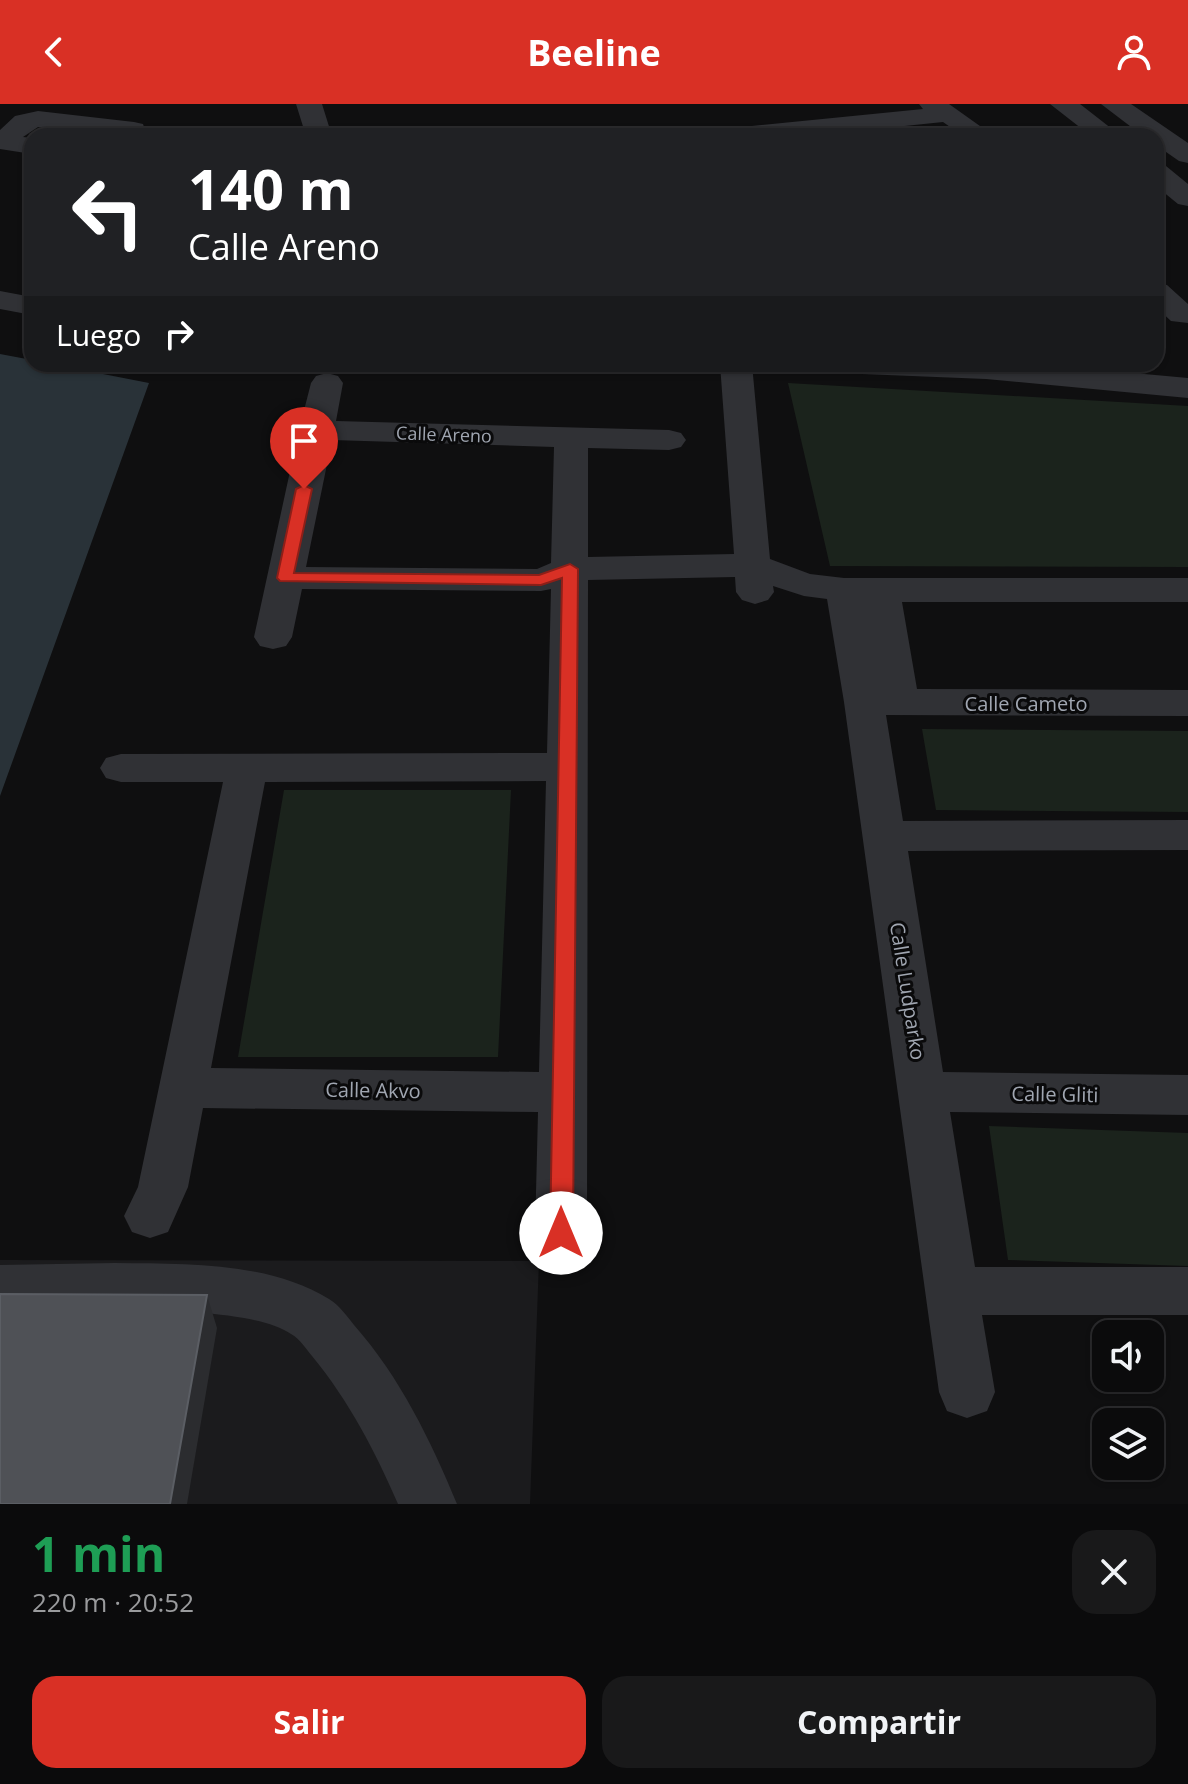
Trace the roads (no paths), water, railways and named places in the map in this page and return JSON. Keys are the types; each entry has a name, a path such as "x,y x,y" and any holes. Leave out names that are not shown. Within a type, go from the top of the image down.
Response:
{"street":[{"path":"309,104 316,128"},
{"path":"1063,104 1097,128"},
{"path":"1114,104 1149,128"},
{"path":"843,128 940,109 969,128"},
{"path":"16,133 24,122 45,119 118,128"},
{"path":"1164,138 1188,155"},
{"path":"1164,178 1188,198"},
{"path":"0,272 24,276"},
{"path":"1164,298 1182,315"},
{"path":"0,300 24,304"},
{"path":"1164,358 1188,360"},
{"path":"737,372 763,578"},
{"path":"1022,372 1188,388"},
{"path":"273,637 327,383"},
{"name":"Calle Areno","path":"316,430 669,440"},
{"path":"561,1233 567,767 560,582 571,438"},
{"path":"285,578 560,582 763,578 863,590 1188,590"},
{"name":"Calle Ludparko","path":"863,590 882,702 884,836 967,1392"},
{"name":"Calle Cameto","path":"882,702 1188,703"},
{"path":"150,1216 163,1187 247,767"},
{"path":"121,768 567,767"},
{"path":"884,836 1188,835"},
{"name":"Calle Akvo","path":"183,1088 563,1092"},
{"name":"Calle Gliti","path":"923,1092 1188,1095"},
{"path":"0,1289 203,1290 273,1300 310,1316 341,1349 393,1427 428,1504"},
{"path":"952,1291 1188,1291"}]}
